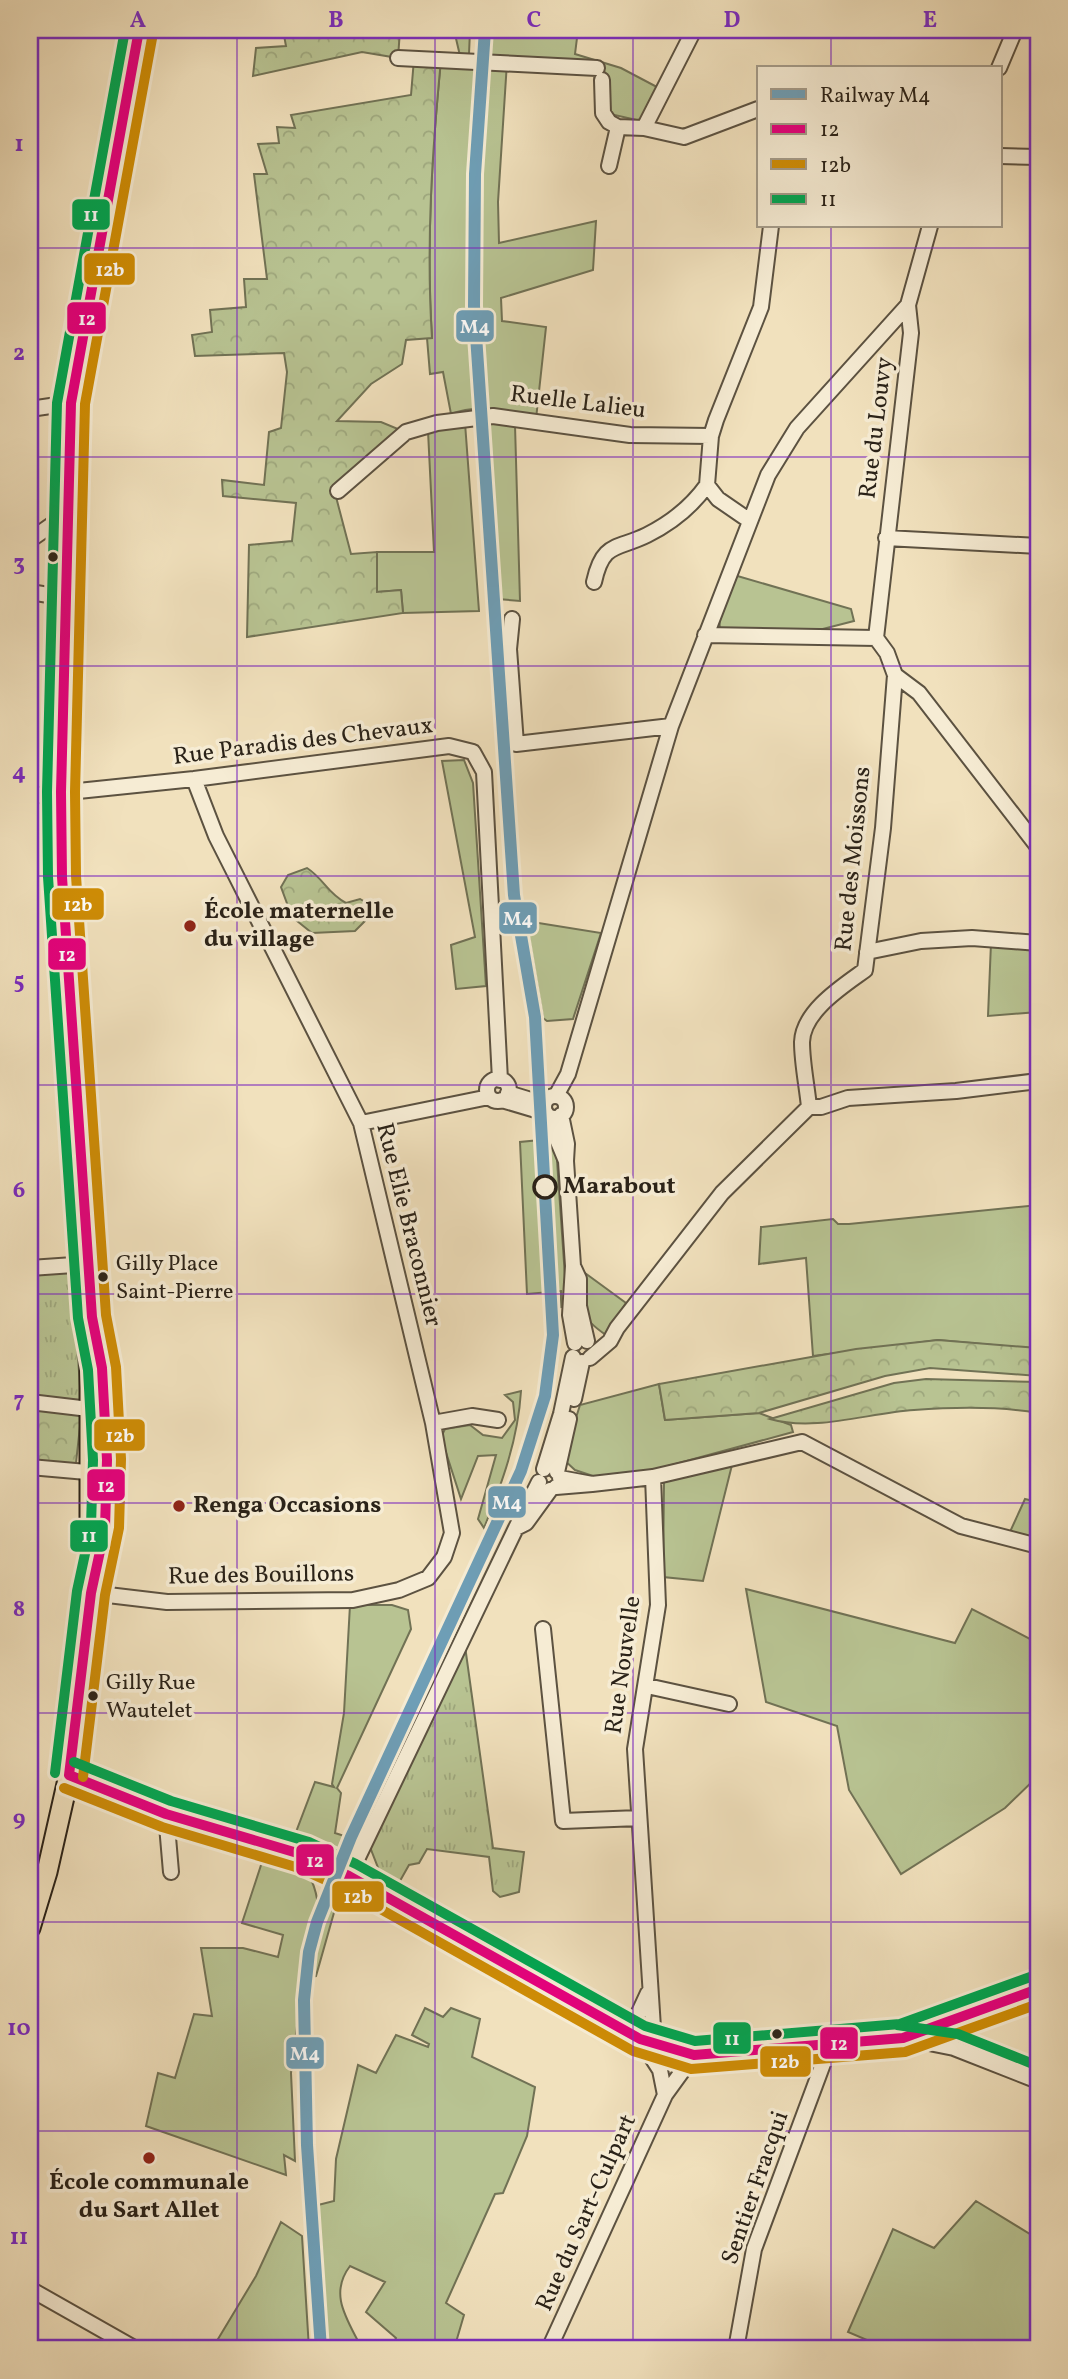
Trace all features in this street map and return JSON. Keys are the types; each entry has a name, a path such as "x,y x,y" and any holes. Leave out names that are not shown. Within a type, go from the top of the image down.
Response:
{"main road":[{"path":"30,1928 47,1872 69,1774 91,1593 105,1528 89,1409 92,1317 62,877 61,792 71,403 139,30"},
{"path":"92,1317 102,1368 98,1473"}],"street":[{"path":"644,128 694,30"},
{"path":"1000,66 1015,30"},
{"path":"398,58 599,74 603,113 613,125 644,128 684,137 757,109"},
{"path":"609,166 613,125"},
{"path":"1002,156 1038,157"},
{"path":"594,582 598,564 614,545 646,535 673,519 695,502 707,485 711,436 761,307 771,228"},
{"name":"Rue du Louvy","path":"876,638 911,333 908,305 929,228"},
{"path":"566,1161 549,1103 568,1074 671,726 768,475 797,428 908,305"},
{"path":"30,409 71,403"},
{"name":"Ruelle Lalieu","path":"338,491 406,432 437,423 493,416 630,435 711,436"},
{"path":"707,485 718,499 750,521"},
{"path":"30,540 70,512"},
{"path":"886,538 1038,546"},
{"path":"30,592 66,598"},
{"path":"512,619 509,649 516,744 671,726"},
{"path":"705,635 876,638"},
{"name":"Rue des Moissons","path":"809,1107 802,1040 805,1028 822,1005 865,970 883,828 895,675 887,653 876,638"},
{"path":"895,675 919,693 1038,847"},
{"name":"Rue Paradis des Chevaux","path":"30,796 194,779 449,746 473,752 484,772 500,1080 490,1083 487,1090 500,1097"},
{"name":"Rue Elie Braconnier","path":"194,779 216,836 361,1123 433,1423 453,1533 444,1558 428,1578"},
{"path":"867,952 920,941 972,938 1038,943"},
{"path":"583,1351 617,1328 722,1193 809,1107 821,1107 848,1098 956,1091 1038,1081"},
{"path":"349,1876 516,1528 551,1480 561,1414 583,1351 579,1279 573,1266 566,1161 568,1144 561,1115 564,1102 549,1103 500,1097 361,1123"},
{"path":"30,1268 88,1264"},
{"path":"30,1402 89,1409"},
{"path":"433,1423 472,1416 498,1420"},
{"path":"551,1480 592,1484 653,1477 802,1442 961,1527 1038,1546"},
{"path":"30,1467 98,1473"},
{"name":"Rue Nouvelle","path":"647,2041 649,1992 635,1749 658,1605 653,1477"},
{"name":"Rue des Bouillons","path":"91,1593 167,1602 353,1600 399,1590 428,1578"},
{"path":"543,1629 563,1821 639,1818"},
{"path":"647,1686 729,1704"},
{"path":"69,1774 166,1814 304,1855 349,1876 622,2029 647,2041 694,2055 903,2038 1038,1989"},
{"path":"166,1814 171,1872"},
{"path":"622,2029 635,2021 649,1992"},
{"path":"903,2038 954,2048 1038,2081"},
{"path":"647,2041 660,2070 665,2095"},
{"name":"Sentier Fracqui","path":"736,2349 754,2249 830,2045"},
{"name":"Rue du Sart-Culpart","path":"549,2349 665,2095 694,2055"},
{"path":"30,2289 136,2349"}],"green space":[{"path":"283,30 400,30 398,58 362,52 253,76 256,48 286,46"},
{"path":"454,30 470,30 469,54 461,60"},
{"path":"491,30 578,30 575,54 621,68 657,87 641,121 610,114 608,80 597,68 507,62 498,202 499,243 596,221 593,270 501,298 502,321 546,327 536,419 505,411 483,409 451,414 443,372 430,374 427,338 432,337 431,198 441,60 486,60"},
{"path":"414,59 441,60 431,199 432,338 406,340 402,364 371,384 337,421 381,422 398,429 391,445 335,493 351,554 377,552 377,592 401,590 403,613 247,637 249,545 292,541 296,503 223,496 222,480 264,485 269,432 281,428 287,372 284,353 195,356 192,335 212,332 210,310 246,307 244,279 267,279 254,174 267,174 258,144 279,143 277,127 295,128 291,115 411,95"},
{"path":"487,421 515,425 520,601 498,599"},
{"path":"465,423 479,611 403,613 401,590 377,592 377,552 434,552 428,431"},
{"path":"734,575 851,609 854,621 815,631 720,632 719,610"},
{"path":"464,760 473,783 486,986 456,989 451,945 475,937 442,761"},
{"path":"307,868 346,903 360,899 367,903 365,921 355,931 312,933 292,917 281,887 288,875"},
{"path":"526,921 601,933 573,1019 547,1021 543,1018"},
{"path":"991,943 1038,949 1038,1012 988,1016"},
{"path":"550,1139 556,1146 567,1306 561,1307 561,1291 527,1294 520,1142"},
{"path":"1038,1205 1038,1349 938,1340 813,1356 806,1258 759,1264 761,1227 833,1219 838,1224 849,1224"},
{"path":"72,1267 81,1402 30,1402 30,1269"},
{"path":"585,1273 626,1303 606,1335 585,1316 582,1294"},
{"path":"938,1340 1038,1348 1038,1376 930,1368 885,1376 759,1413 665,1420 659,1384 856,1349"},
{"path":"926,1379 1038,1382 1038,1413 961,1408 896,1412 823,1423 805,1424 770,1419 894,1383"},
{"path":"659,1384 665,1420 759,1413 791,1425 793,1432 657,1469 596,1477 575,1470 563,1459 580,1405"},
{"path":"521,1391 513,1444 484,1528 478,1519 496,1455 478,1456 461,1499 441,1437 445,1429 470,1425 483,1435 502,1438 515,1420 513,1402 505,1395"},
{"path":"30,1401 66,1406 81,1417 75,1472 30,1465"},
{"path":"732,1465 703,1581 663,1577 664,1482"},
{"path":"1025,1499 1038,1502 1038,1539 1009,1534"},
{"path":"746,1589 955,1643 972,1609 1034,1641 1038,1645 1038,1776 1005,1808 901,1874 849,1790 837,1726 766,1702"},
{"path":"350,1605 392,1605 408,1610 411,1629 337,1788 341,1793 335,1833 354,1839 349,1851 323,1850 293,1840 315,1782 334,1787 332,1784 344,1713"},
{"path":"465,1646 493,1848 524,1852 519,1892 500,1897 493,1891 489,1857 427,1849 419,1863 409,1865 396,1888 384,1883 370,1847"},
{"path":"265,1853 293,1858 304,1867 316,1894 318,1907 301,1995 291,2073 295,2161 284,2155 286,2175 146,2126 158,2073 175,2078 194,2014 212,2016 201,1948 243,1948 278,1957 283,1935 242,1923"},
{"path":"339,1895 316,1976 310,1977 331,1898"},
{"path":"425,2008 443,2017 451,2008 480,2019 472,2057 535,2087 527,2136 503,2193 495,2194 446,2303 464,2315 454,2349 391,2349 396,2338 366,2312 385,2282 350,2266 344,2277 340,2297 346,2318 362,2349 325,2349 326,2322 314,2206 334,2201 336,2159 358,2065 376,2073 396,2035 428,2047 429,2044 412,2035"},
{"path":"976,2201 1038,2239 1038,2349 888,2349 848,2332 893,2229 934,2248"},
{"path":"281,2222 302,2236 309,2349 212,2349 256,2276"}],"rail line":[{"name":"M4","path":"321,2349 307,2145 304,2000 309,1952 317,1922 351,1837 521,1471 545,1396 553,1335 535,1017 514,895 474,306 475,174 485,30"}],"transit line":[{"name":"11","path":"55,1773 77,1591 91,1526 93,1460 88,1370 78,1318 48,877 47,792 57,403 125,30"},
{"name":"12","path":"69,1775 91,1593 105,1528 107,1460 102,1368 92,1317 62,877 61,792 71,403 139,30"},
{"name":"12b","path":"83,1777 105,1595 119,1528 121,1459 116,1367 106,1315 76,876 75,792 85,404 153,33"},
{"name":"11","path":"74,1762 171,1801 309,1842 356,1864 645,2026 695,2041 900,2024 1033,1976"},
{"name":"12","path":"69,1775 166,1814 304,1855 349,1876 640,2039 694,2055 903,2038 1038,1989"},
{"name":"12b","path":"64,1788 162,1827 299,1868 343,1888 633,2051 691,2069 905,2052 1038,2004"},
{"name":"11","path":"897,2025 958,2034 1038,2066"}],"place":[{"name":"École maternelle du village","path":"190,926"},
{"name":"Marabout","path":"545,1187"},
{"name":"Gilly Place Saint-Pierre","path":"103,1277"},
{"name":"Renga Occasions","path":"179,1506"},
{"name":"Gilly Rue Wautelet","path":"93,1696"},
{"name":"École communale du Sart Allet","path":"149,2158"}]}
